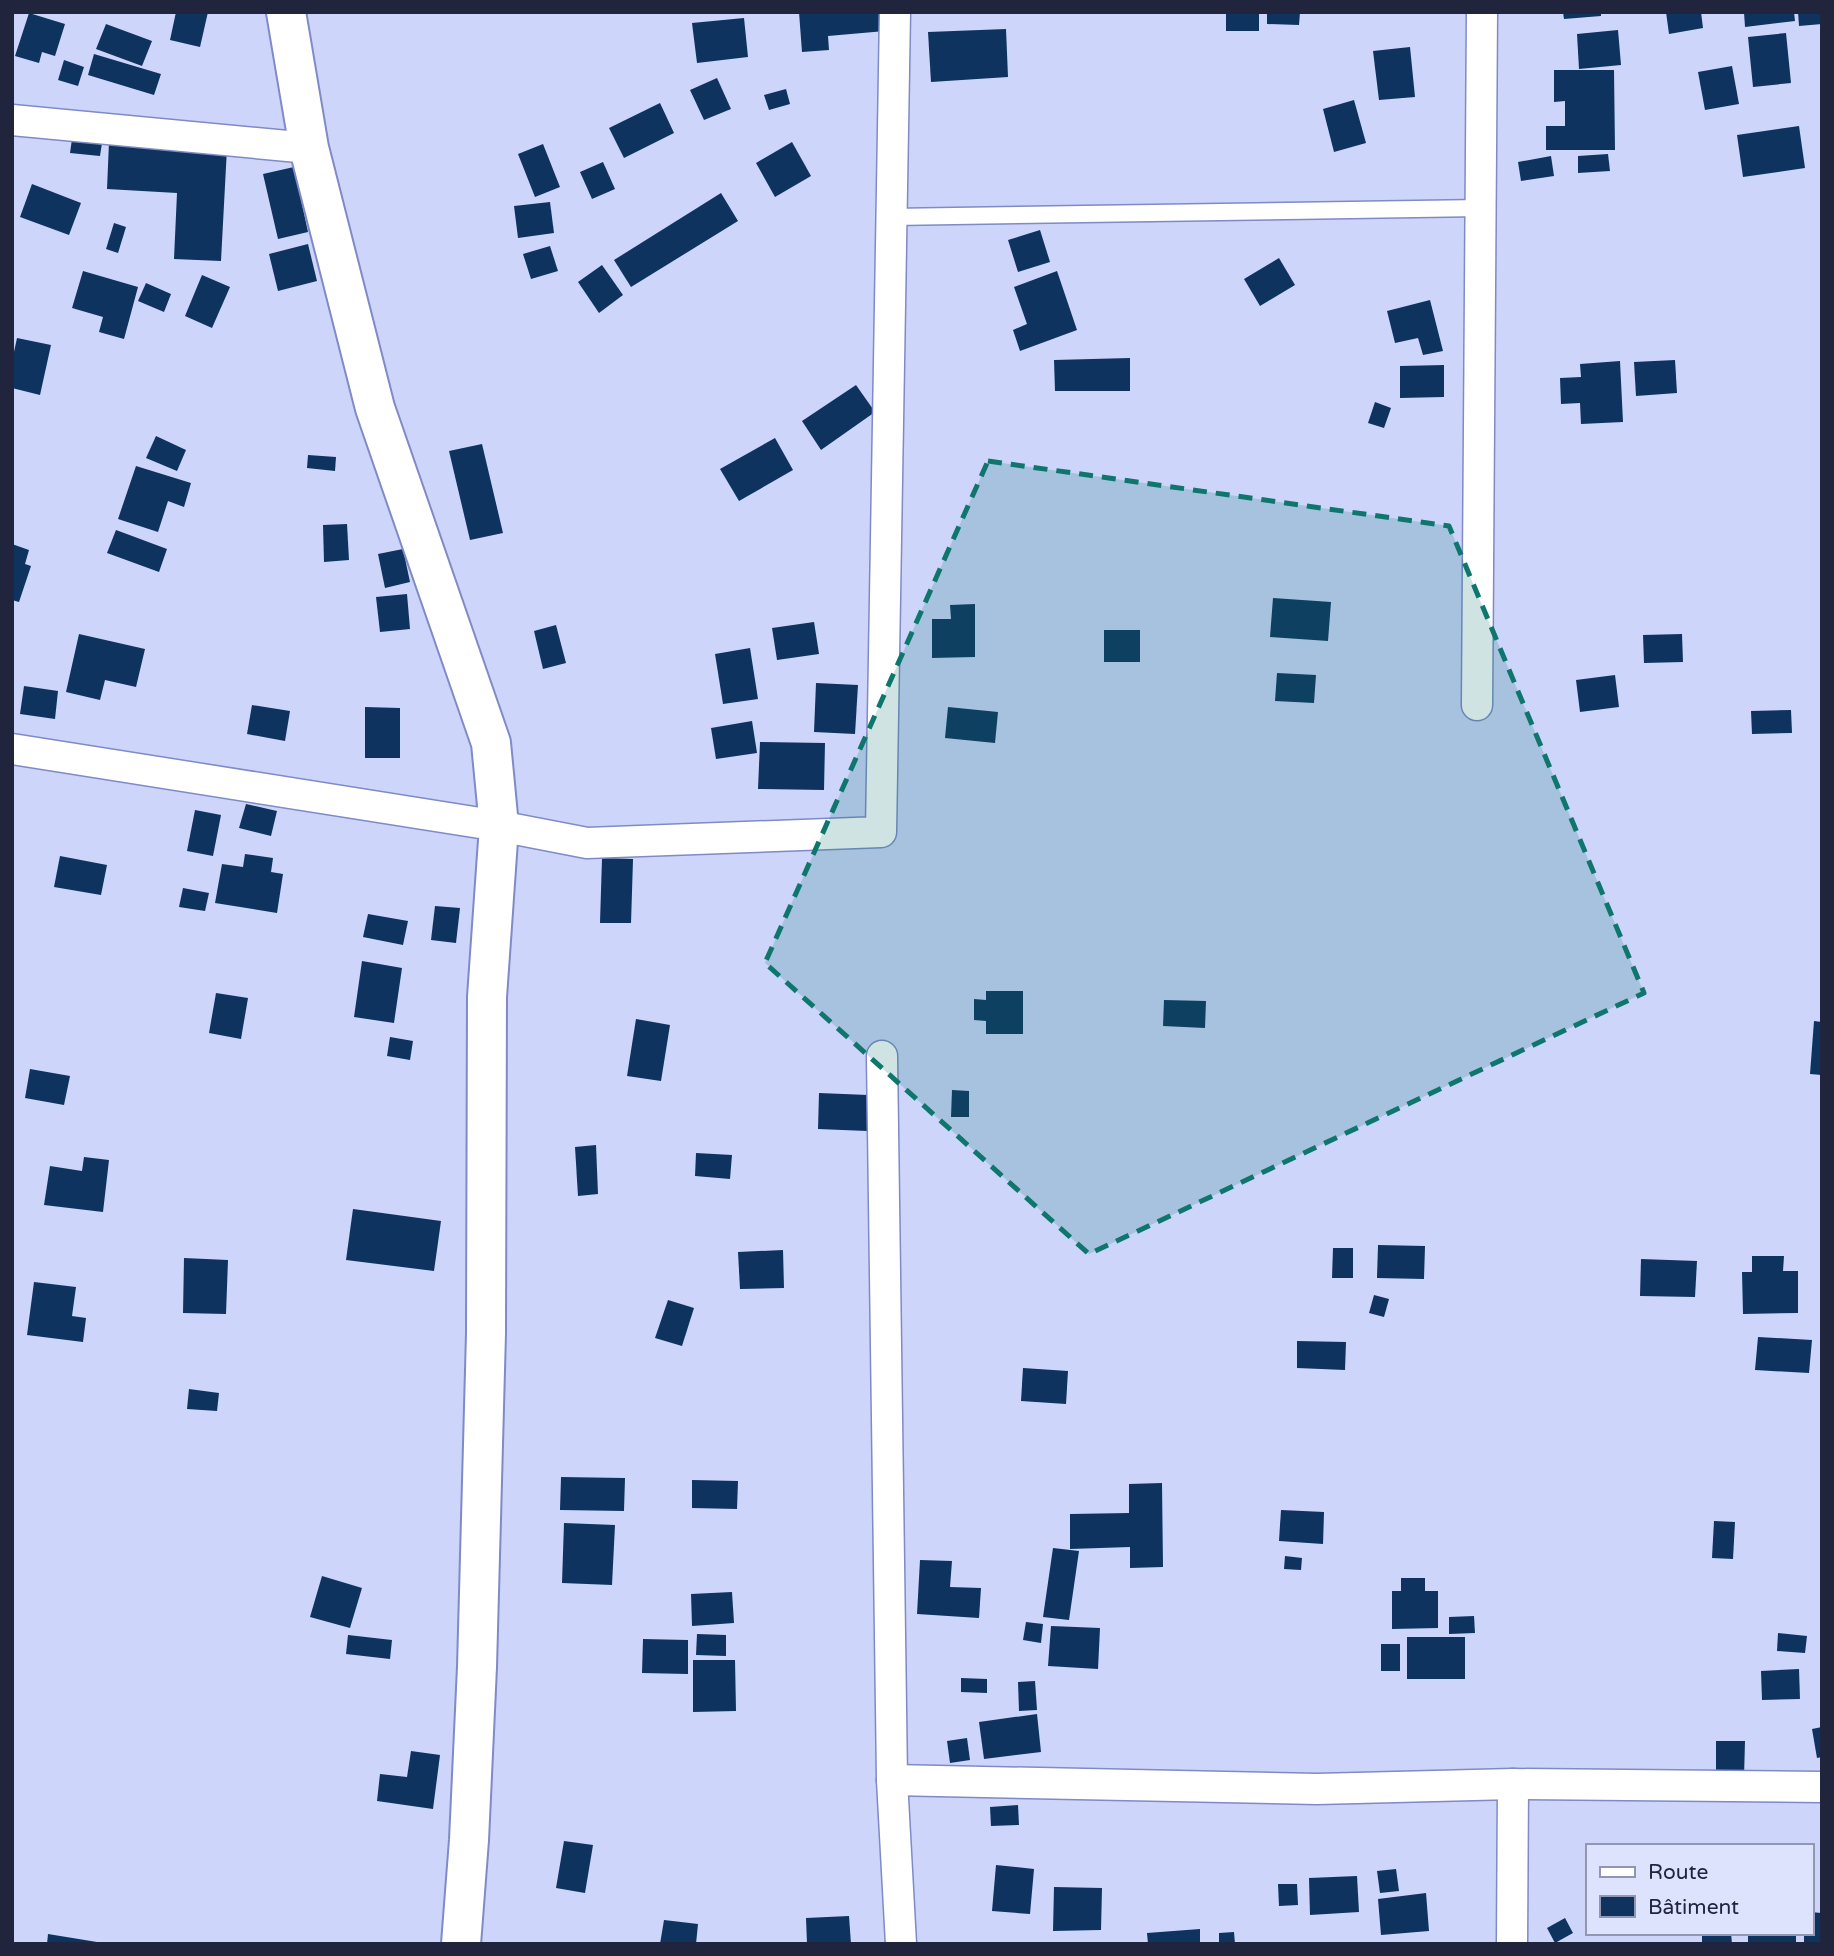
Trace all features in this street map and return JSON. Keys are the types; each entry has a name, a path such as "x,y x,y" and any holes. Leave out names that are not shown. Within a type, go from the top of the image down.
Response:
{"street":[{"path":"286,12 309,148 375,408 491,743 499,827 487,997 485,1333 477,1667 461,1944"},
{"path":"12,749 587,843 881,832 895,12"},
{"path":"1477,705 1482,12"},
{"path":"12,120 309,148"},
{"path":"883,1056 892,1780 901,1944"},
{"path":"892,1780 1317,1790 1513,1784 1822,1787"},
{"path":"1511,1944 1513,1784"}],"lane":[{"path":"892,217 1481,208"}],"highlighted area":[{"path":"988,461 1449,526 1644,993 1089,1254 765,963"}],"building":[{"path":"176,12 208,12 200,47 170,40"},
{"path":"799,12 883,12 885,31 828,36 829,50 802,52"},
{"path":"1226,12 1259,12 1259,31 1226,31"},
{"path":"1267,12 1300,12 1299,25 1267,24"},
{"path":"1563,12 1601,12 1601,16 1564,19"},
{"path":"1666,12 1701,12 1703,28 1669,34"},
{"path":"1744,12 1794,12 1795,21 1745,27"},
{"path":"1798,12 1822,12 1822,24 1799,26"},
{"path":"29,13 65,24 55,56 42,52 39,63 15,56"},
{"path":"744,18 748,57 697,63 692,23"},
{"path":"106,24 152,41 142,66 96,49"},
{"path":"1006,29 1008,77 931,82 928,32"},
{"path":"1618,30 1621,65 1579,69 1577,34"},
{"path":"1786,33 1791,83 1753,87 1748,37"},
{"path":"1410,47 1415,97 1379,100 1373,51"},
{"path":"94,54 161,74 154,95 88,75"},
{"path":"64,60 84,67 78,86 58,80"},
{"path":"1732,66 1739,104 1705,110 1698,72"},
{"path":"1554,70 1614,70 1615,150 1546,150 1546,126 1565,126 1565,101 1554,102"},
{"path":"717,78 731,109 704,120 690,90"},
{"path":"786,89 790,104 769,110 764,95"},
{"path":"1354,100 1366,143 1334,152 1323,109"},
{"path":"660,103 674,133 624,158 609,128"},
{"path":"1799,126 1805,168 1743,177 1737,135"},
{"path":"72,139 102,143 100,156 70,153"},
{"path":"109,142 227,148 221,261 174,259 177,193 107,189"},
{"path":"792,142 811,176 775,197 756,163"},
{"path":"543,144 560,187 535,197 518,154"},
{"path":"1608,154 1610,171 1578,173 1578,156"},
{"path":"1551,156 1554,176 1521,181 1518,162"},
{"path":"603,162 615,189 592,199 580,172"},
{"path":"294,167 308,232 278,239 263,174"},
{"path":"32,184 81,203 69,235 20,217"},
{"path":"721,193 738,221 631,287 614,260"},
{"path":"550,202 554,233 518,238 514,206"},
{"path":"114,223 126,227 118,253 106,249"},
{"path":"1040,230 1050,262 1018,272 1008,240"},
{"path":"308,244 317,281 278,291 269,254"},
{"path":"550,246 558,271 531,279 523,254"},
{"path":"1279,258 1295,285 1260,306 1244,279"},
{"path":"602,265 623,295 599,313 578,282"},
{"path":"83,271 138,287 124,339 99,332 103,317 72,308"},
{"path":"1057,271 1077,330 1020,351 1013,330 1027,324 1014,287"},
{"path":"202,275 230,287 212,328 185,316"},
{"path":"146,283 171,294 164,312 138,301"},
{"path":"1430,300 1443,351 1423,355 1418,338 1395,343 1387,311"},
{"path":"17,338 51,345 40,395 12,388 12,361"},
{"path":"1130,358 1130,391 1055,391 1054,360"},
{"path":"1675,360 1677,393 1636,396 1634,362"},
{"path":"1620,361 1623,422 1581,424 1580,403 1561,404 1560,378 1581,377 1580,364"},
{"path":"1444,365 1444,397 1400,398 1400,366"},
{"path":"856,385 875,412 821,450 802,421"},
{"path":"1375,402 1391,408 1384,428 1368,423"},
{"path":"156,436 186,450 177,471 146,458"},
{"path":"775,438 793,470 739,501 720,469"},
{"path":"482,444 503,533 470,540 449,451"},
{"path":"308,455 336,457 335,471 307,468"},
{"path":"136,466 191,483 184,507 168,501 158,532 118,519"},
{"path":"347,524 349,560 324,562 323,525"},
{"path":"116,530 167,549 159,572 107,553"},
{"path":"12,544 29,550 25,564 31,566 19,602 12,600"},
{"path":"403,549 410,582 385,588 378,554"},
{"path":"407,594 410,629 380,632 376,597"},
{"path":"1273,598 1331,602 1328,641 1270,637"},
{"path":"975,604 975,657 932,658 932,619 951,619 950,605"},
{"path":"814,622 819,654 777,660 772,628"},
{"path":"556,625 566,663 543,669 534,631"},
{"path":"1104,630 1140,630 1140,662 1104,662"},
{"path":"79,634 145,649 136,687 105,680 100,700 66,692"},
{"path":"1682,634 1683,662 1644,663 1643,635"},
{"path":"750,648 758,699 723,704 715,654"},
{"path":"1277,673 1316,675 1314,703 1275,701"},
{"path":"1615,675 1619,707 1580,712 1576,680"},
{"path":"816,683 858,685 855,734 814,732"},
{"path":"24,686 58,691 55,719 20,714"},
{"path":"252,705 290,711 285,741 247,734"},
{"path":"365,707 400,708 400,758 365,758"},
{"path":"948,707 998,712 995,743 945,738"},
{"path":"1791,710 1792,733 1752,734 1751,711"},
{"path":"752,721 757,753 716,759 711,728"},
{"path":"760,742 825,743 824,790 758,789"},
{"path":"246,804 277,811 271,836 239,828"},
{"path":"195,810 221,815 213,856 187,851"},
{"path":"245,854 273,858 271,872 283,874 277,913 215,903 222,864 243,867"},
{"path":"60,856 107,865 101,895 54,887"},
{"path":"602,858 633,859 631,923 600,923"},
{"path":"183,888 209,893 205,911 179,907"},
{"path":"435,906 460,908 456,943 431,940"},
{"path":"368,914 408,921 403,945 363,937"},
{"path":"362,961 402,968 394,1023 354,1017"},
{"path":"986,991 1023,991 1023,1034 986,1034 986,1021 974,1020 974,999 986,1000"},
{"path":"216,993 248,998 241,1039 209,1033"},
{"path":"1164,1000 1206,1001 1205,1028 1163,1026"},
{"path":"636,1019 670,1025 661,1081 627,1076"},
{"path":"1814,1021 1822,1022 1822,1075 1810,1074"},
{"path":"390,1037 413,1041 410,1060 387,1056"},
{"path":"30,1069 70,1076 64,1105 25,1098"},
{"path":"952,1090 969,1091 969,1117 951,1117"},
{"path":"819,1093 868,1095 867,1131 818,1129"},
{"path":"596,1145 598,1194 578,1196 575,1147"},
{"path":"696,1153 732,1155 730,1179 695,1176"},
{"path":"84,1157 109,1160 103,1212 44,1205 50,1166 82,1171"},
{"path":"353,1209 441,1221 434,1271 346,1260"},
{"path":"1378,1245 1425,1246 1424,1279 1377,1278"},
{"path":"1333,1248 1353,1248 1353,1278 1332,1278"},
{"path":"783,1250 784,1288 740,1289 738,1252"},
{"path":"1752,1256 1784,1256 1783,1271 1798,1271 1798,1313 1743,1314 1742,1272 1752,1272"},
{"path":"184,1258 228,1260 226,1314 183,1313"},
{"path":"1641,1259 1697,1261 1695,1297 1640,1296"},
{"path":"34,1282 76,1287 72,1316 86,1318 83,1342 27,1335"},
{"path":"1374,1295 1389,1299 1384,1317 1369,1313"},
{"path":"668,1300 694,1308 682,1346 655,1338"},
{"path":"1758,1337 1812,1340 1809,1373 1755,1370"},
{"path":"1297,1341 1346,1342 1345,1370 1297,1368"},
{"path":"1023,1368 1068,1371 1066,1404 1021,1401"},
{"path":"189,1389 219,1393 217,1411 187,1409"},
{"path":"561,1477 625,1478 624,1511 560,1510"},
{"path":"692,1480 738,1481 737,1509 692,1508"},
{"path":"1162,1483 1163,1567 1130,1568 1130,1547 1070,1549 1070,1514 1129,1513 1129,1484"},
{"path":"1281,1510 1324,1512 1323,1544 1279,1541"},
{"path":"1714,1521 1735,1522 1733,1559 1712,1558"},
{"path":"564,1523 615,1525 612,1585 562,1583"},
{"path":"1053,1548 1079,1551 1069,1620 1043,1617"},
{"path":"1285,1556 1302,1558 1301,1570 1284,1569"},
{"path":"920,1560 952,1561 950,1587 981,1588 979,1618 917,1614"},
{"path":"322,1576 362,1588 350,1628 310,1617"},
{"path":"1401,1578 1425,1578 1425,1591 1438,1591 1438,1628 1392,1629 1392,1591 1401,1591"},
{"path":"732,1592 734,1623 692,1626 691,1594"},
{"path":"1474,1616 1475,1633 1449,1634 1449,1617"},
{"path":"1026,1622 1043,1624 1041,1643 1023,1640"},
{"path":"1051,1626 1100,1628 1098,1669 1048,1666"},
{"path":"1778,1633 1807,1636 1805,1653 1777,1651"},
{"path":"697,1634 726,1635 726,1656 696,1655"},
{"path":"348,1635 392,1640 390,1659 346,1654"},
{"path":"1407,1637 1465,1637 1465,1679 1407,1679"},
{"path":"643,1639 688,1640 688,1674 642,1673"},
{"path":"1381,1644 1400,1644 1400,1671 1381,1671"},
{"path":"693,1660 735,1660 736,1711 693,1712"},
{"path":"1799,1669 1800,1699 1762,1700 1761,1671"},
{"path":"961,1678 987,1679 987,1693 961,1692"},
{"path":"1035,1681 1037,1710 1019,1711 1018,1682"},
{"path":"1037,1714 1041,1752 984,1759 979,1722"},
{"path":"1822,1727 1822,1757 1817,1758 1812,1729"},
{"path":"967,1738 970,1760 950,1763 947,1741"},
{"path":"1716,1741 1745,1741 1744,1777 1716,1777"},
{"path":"411,1751 440,1755 433,1809 377,1801 380,1774 407,1777"},
{"path":"1018,1805 1019,1825 991,1826 990,1807"},
{"path":"564,1841 593,1845 585,1893 556,1888"},
{"path":"996,1865 1034,1869 1030,1914 992,1911"},
{"path":"1396,1869 1399,1891 1380,1893 1377,1871"},
{"path":"1357,1876 1359,1912 1310,1915 1309,1878"},
{"path":"1278,1884 1297,1884 1298,1905 1279,1906"},
{"path":"1054,1887 1102,1888 1101,1930 1053,1931"},
{"path":"1426,1893 1429,1931 1381,1935 1378,1899"},
{"path":"1813,1912 1821,1913 1821,1943 1804,1944 1804,1935 1813,1935"},
{"path":"849,1916 851,1944 807,1944 806,1918"},
{"path":"1565,1918 1573,1933 1555,1943 1547,1928"},
{"path":"664,1920 698,1924 696,1944 660,1944"},
{"path":"1200,1929 1200,1944 1148,1944 1147,1933"},
{"path":"1234,1932 1235,1944 1219,1944 1219,1933"},
{"path":"48,1934 97,1942 97,1944 47,1944"},
{"path":"1702,1935 1731,1935 1732,1944 1702,1944"},
{"path":"1748,1935 1796,1935 1796,1944 1748,1944"}]}
